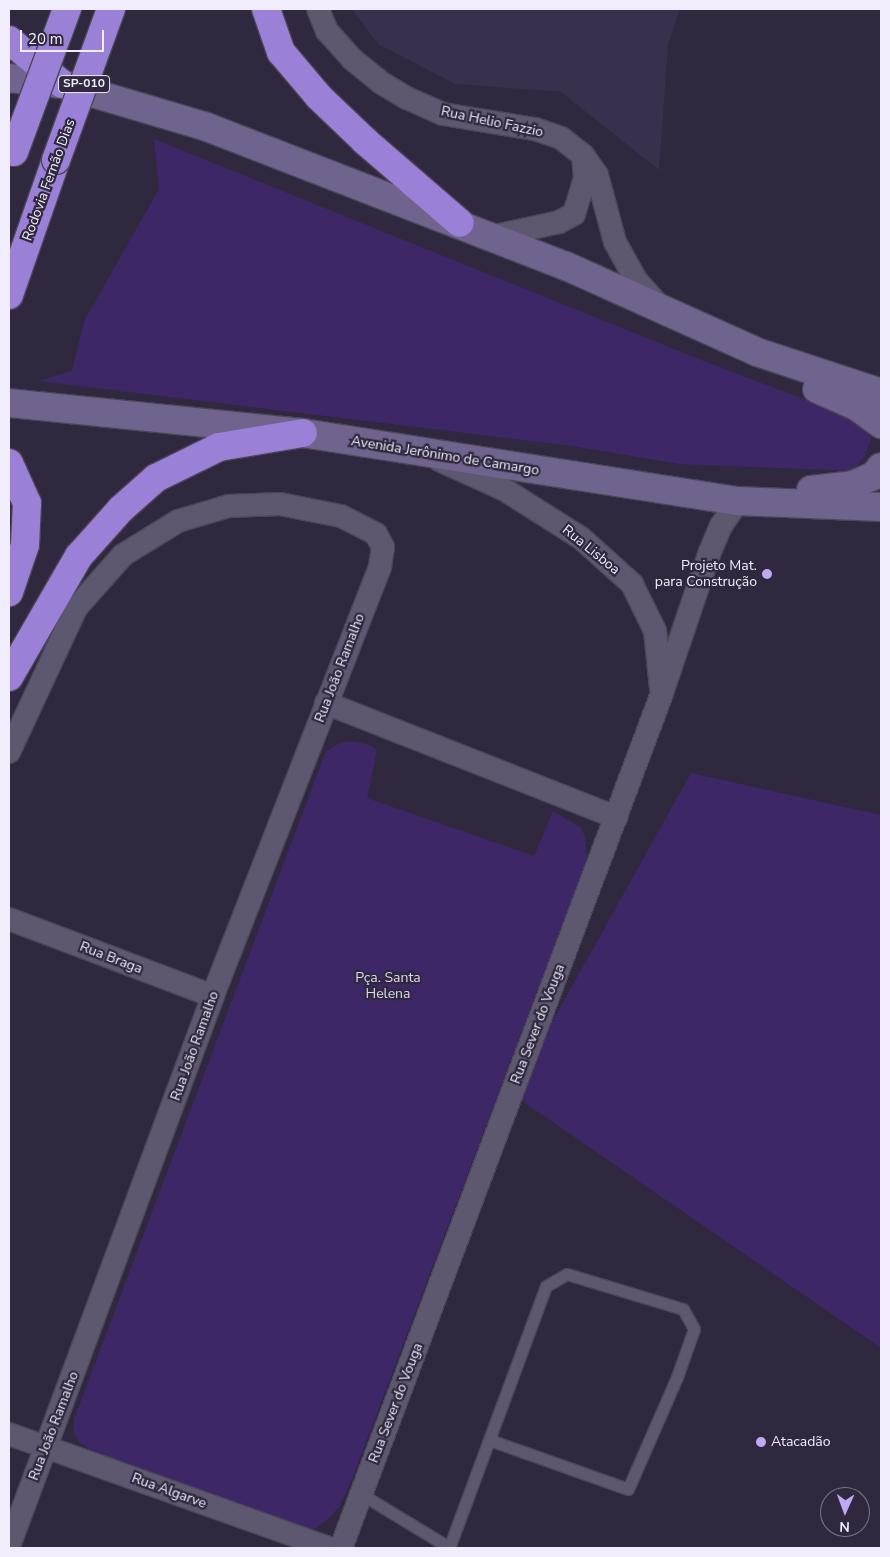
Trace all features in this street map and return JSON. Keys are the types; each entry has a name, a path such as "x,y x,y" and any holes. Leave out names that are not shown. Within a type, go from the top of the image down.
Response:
{"highway":[{"name":"SP-010","path":"11,159 67,9"},
{"name":"Rodovia Fernão Dias","path":"9,295 56,160 112,9"},
{"path":"266,9 282,52 319,96 365,142 460,223"},
{"path":"9,40 62,84"},
{"path":"9,677 79,556 121,509 156,478 219,447 303,433"},
{"path":"9,463 27,503 25,545 9,592"}],"main road":[{"path":"9,78 62,84 207,127 494,236 758,352 881,393"},
{"path":"758,352 791,377 856,406 881,424"},
{"name":"Avenida Jerônimo de Camargo","path":"9,403 303,433 747,501 881,507"},
{"path":"747,501 853,485 875,475 881,467"}],"street":[{"name":"Rua Helio Fazzio","path":"318,9 327,31 352,60 380,82 407,98 443,114 534,129 561,138 583,155 597,175 615,242 636,280 664,312"},
{"path":"494,236 559,222 574,214 585,178 583,155"},
{"name":"Rua Lisboa","path":"418,451 505,490 581,538 632,584 655,631 661,696"},
{"name":"Rua Sever do Vouga","path":"341,1548 661,696 709,554 721,526 747,501"},
{"name":"Rua João Ramalho","path":"9,752 76,608 123,555 178,521 229,506 280,504 341,516 376,534 383,547 380,567 213,996 9,1546"},
{"path":"326,703 616,816"},
{"name":"Rua Braga","path":"9,919 213,996"},
{"name":"Rua Algarve","path":"9,1434 329,1548"}],"lane":[{"path":"361,1494 450,1548 546,1286 567,1274 683,1309 694,1329 677,1377 628,1489 490,1440"}],"shaded area":[{"path":"352,9 680,9 668,46 659,170 561,92 455,84 378,44"}],"green space":[{"path":"154,139 696,358 858,420 871,438 865,457 852,471 679,464 572,446 38,381 72,371 84,321 159,189"},
{"name":"Pça. Santa Helena","path":"353,741 370,745 377,750 367,798 534,856 553,811 580,827 585,836 587,859 349,1487 339,1507 327,1520 316,1528 296,1531 92,1451 79,1442 74,1432 74,1419 326,751 340,743"},
{"path":"691,773 881,815 881,1348 512,1094"}],"place":[{"name":"Projeto Mat. para Construção","path":"767,574"},
{"name":"Atacadão","path":"761,1442"}]}
